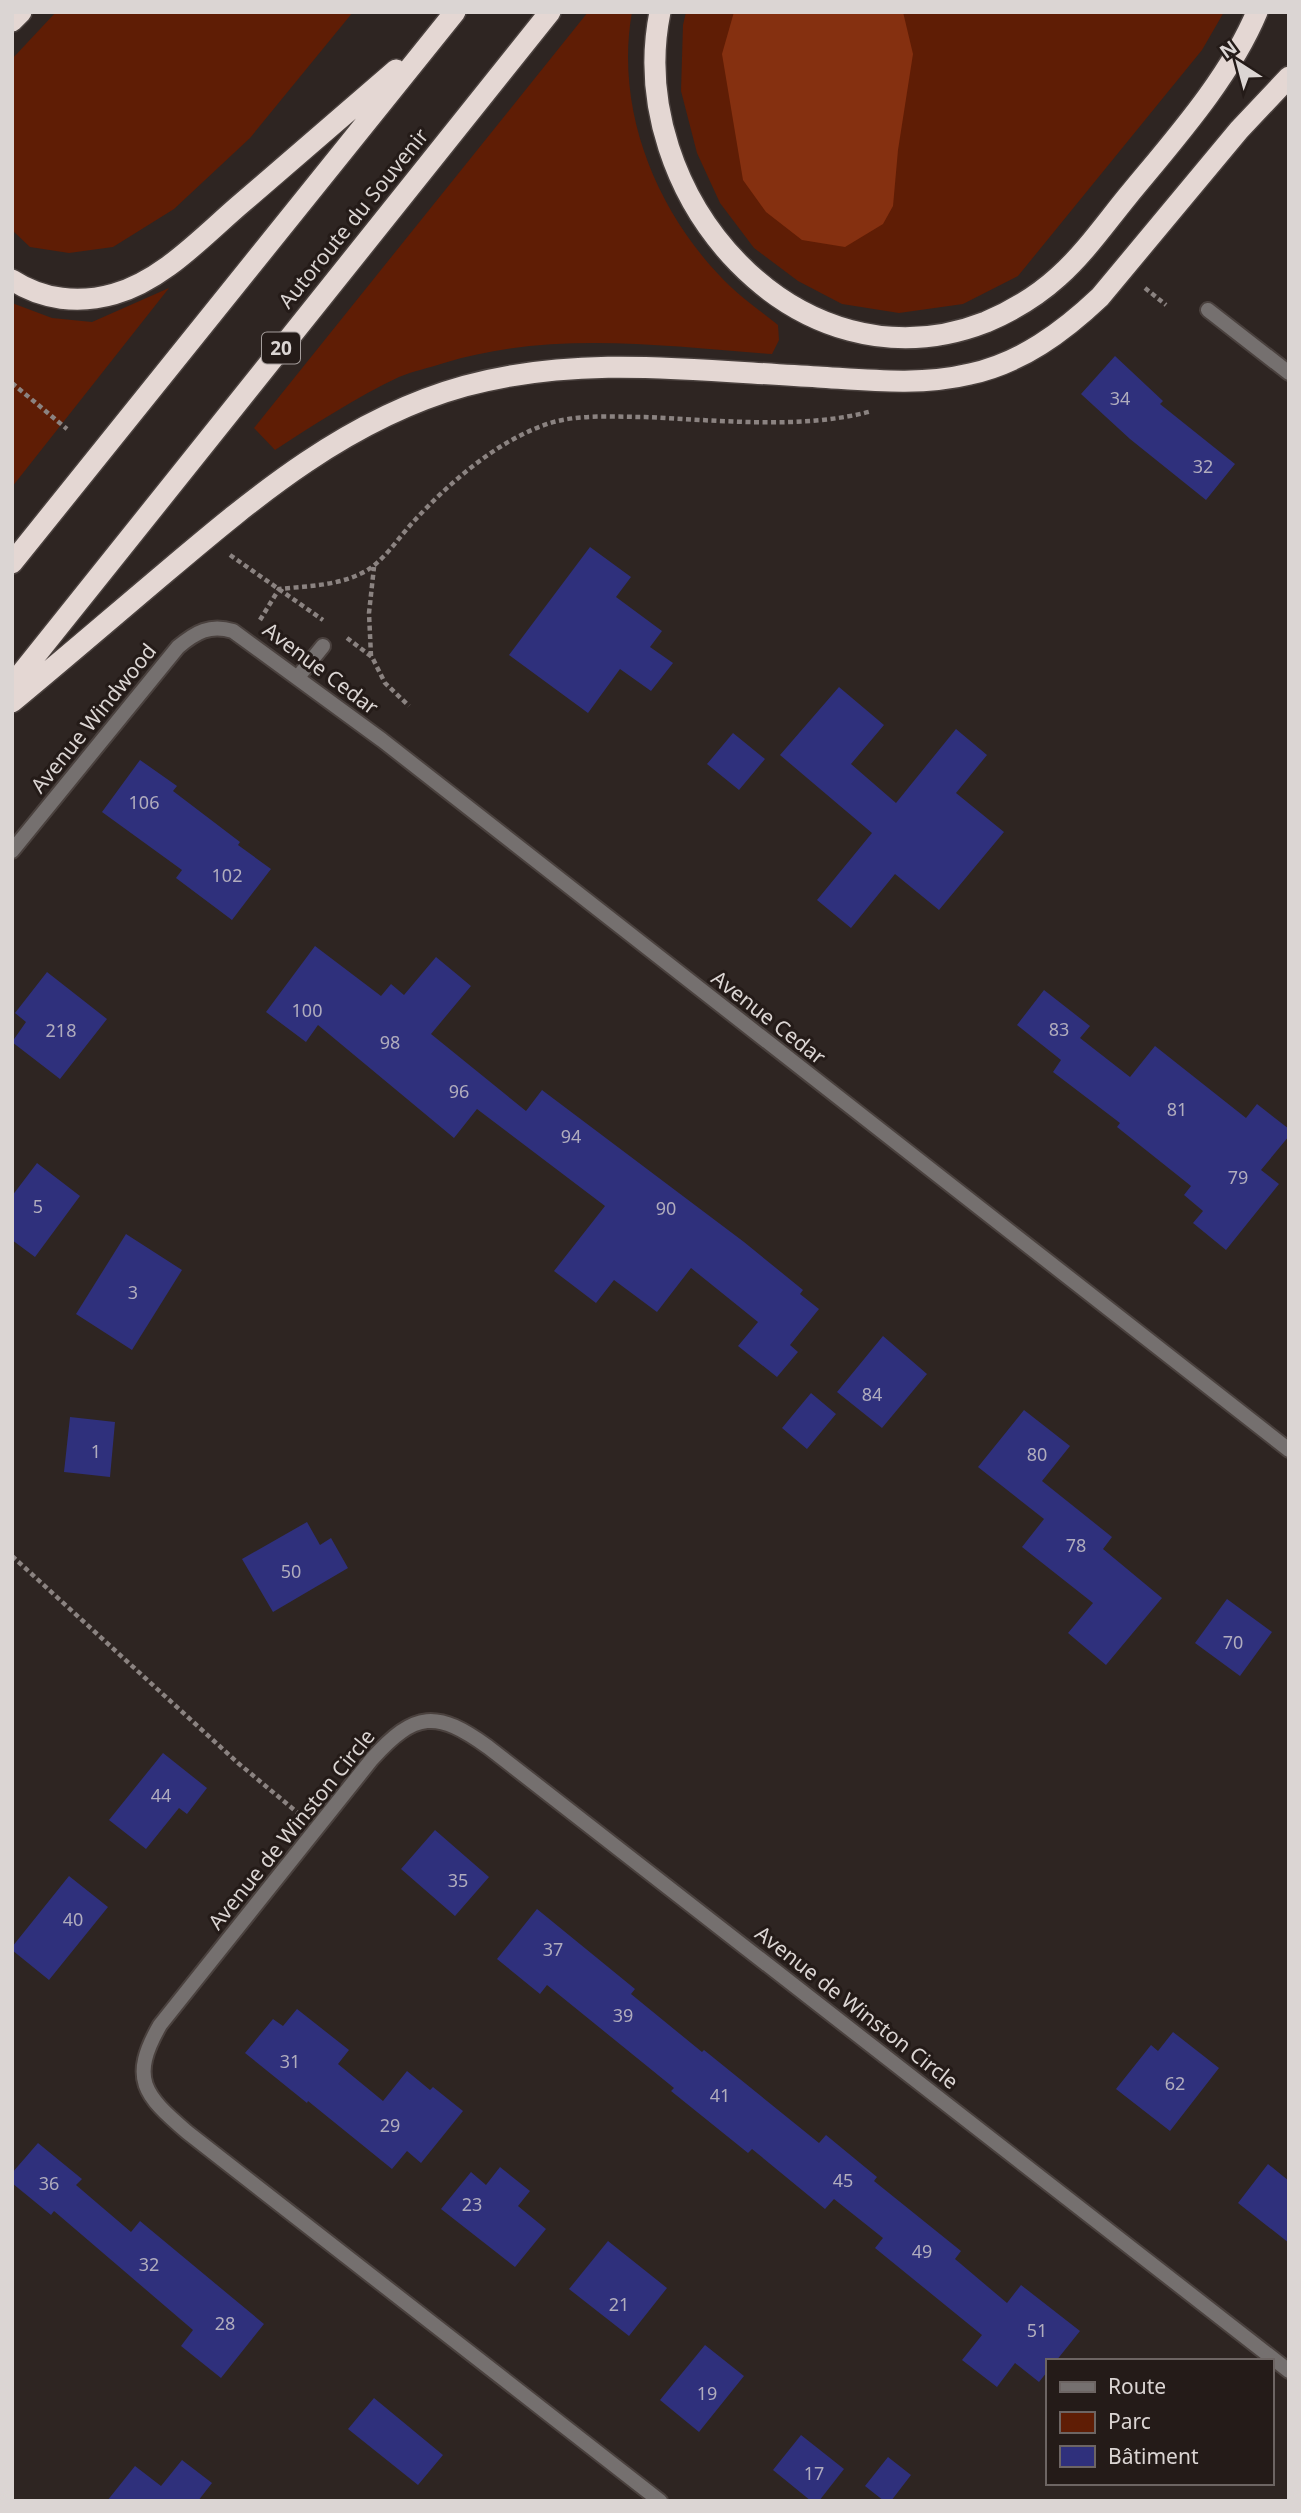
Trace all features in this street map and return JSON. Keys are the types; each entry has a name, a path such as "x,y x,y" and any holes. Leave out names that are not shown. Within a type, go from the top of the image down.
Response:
{"highway":[{"path":"12,21 21,12"},
{"path":"12,563 455,12"},
{"name":"Autoroute du Souvenir","path":"12,685 550,12"},
{"path":"660,12 655,52 655,86 660,116 680,177 714,235 734,260 782,300 837,326 867,334 895,337 956,331 986,322 1039,293 1060,275 1151,168 1215,85 1236,53 1257,12"},
{"path":"12,280 44,296 67,300 115,294 137,285 180,257 437,34"},
{"path":"12,702 233,515 286,475 343,438 423,399 514,375 590,366 678,368 894,382 936,379 969,375 1031,351 1077,318 1100,297 1238,130 1289,77"}],"street":[{"path":"1208,310 1289,373"},
{"name":"Avenue Cedar","path":"218,626 248,640 382,740 1289,1450"},
{"name":"Avenue Windwood","path":"12,851 178,647 203,629 218,626"},
{"path":"299,677 323,646"},
{"name":"Avenue de Winston Circle","path":"660,2501 187,2132 153,2099 143,2079 144,2059 160,2025 372,1759 395,1734 420,1723 445,1721 463,1729 488,1747 1289,2371"}],"path":[{"path":"1141,285 1166,305"},
{"path":"12,383 66,429"},
{"path":"258,624 279,589 349,579 374,566 395,542"},
{"path":"372,657 369,613 374,566"},
{"path":"12,1556 238,1763 302,1817"}],"green space":[{"path":"56,12 353,12 250,138 174,209 113,247 69,253 30,247 12,230 12,59"},
{"path":"588,12 632,12 628,50 630,88 636,126 648,162 683,230 706,260 737,293 778,325 779,340 772,354 607,343 525,347 485,353 399,377 351,402 275,450 254,428"},
{"path":"686,12 1224,12 1202,50 1018,276 963,304 899,313 842,304 798,281 754,248 720,203 697,153 681,91 683,25"},
{"path":"169,288 12,487 12,303 52,318 92,322"}],"shaded area":[{"path":"734,12 903,12 913,54 898,150 893,206 883,224 845,247 802,240 766,212 743,180 722,54"}],"building":[{"path":"1115,356 1163,401 1160,404 1235,464 1206,500 1130,439 1081,394"},
{"path":"590,547 631,577 616,597 662,631 650,647 673,663 651,691 620,669 588,713 509,655"},
{"path":"839,687 884,725 851,764 896,803 956,729 987,755 956,793 1004,832 939,910 895,874 851,928 817,900 872,833 780,755"},
{"path":"733,733 765,759 739,790 707,764"},
{"path":"140,760 177,786 173,791 271,869 232,920 176,878 182,870 102,812"},
{"path":"315,946 381,996 391,984 404,995 436,957 471,986 431,1034 526,1111 542,1090 744,1242 803,1290 800,1294 819,1309 790,1345 798,1352 777,1377 738,1346 758,1322 691,1268 657,1312 614,1280 596,1303 554,1271 605,1206 477,1109 454,1138 318,1025 306,1042 266,1012"},
{"path":"47,972 107,1019 60,1079 12,1042 26,1022 15,1013"},
{"path":"1044,990 1090,1026 1080,1038 1130,1077 1155,1046 1246,1118 1257,1104 1289,1129 1289,1136 1261,1170 1279,1184 1226,1250 1193,1223 1203,1211 1184,1195 1191,1186 1117,1127 1120,1123 1053,1072 1061,1060 1017,1025"},
{"path":"37,1163 80,1196 35,1257 12,1240 12,1196"},
{"path":"126,1234 182,1270 132,1350 76,1314"},
{"path":"883,1336 927,1374 882,1428 837,1392"},
{"path":"811,1393 836,1414 807,1449 782,1428"},
{"path":"1024,1410 1070,1446 1042,1481 1112,1537 1103,1549 1162,1598 1106,1665 1068,1633 1093,1603 1022,1547 1044,1519 978,1467"},
{"path":"70,1417 115,1422 110,1477 64,1472"},
{"path":"307,1522 320,1545 331,1538 348,1568 273,1612 242,1559"},
{"path":"1227,1599 1272,1632 1240,1676 1195,1643"},
{"path":"163,1753 207,1788 187,1814 179,1808 146,1849 109,1820"},
{"path":"435,1830 489,1877 455,1916 401,1869"},
{"path":"69,1876 108,1907 49,1980 12,1950 12,1947"},
{"path":"537,1909 635,1989 631,1994 702,2052 704,2050 819,2143 826,2135 877,2177 874,2181 961,2251 955,2259 1007,2303 1021,2285 1080,2331 1058,2359 1046,2359 1046,2373 1039,2382 1015,2363 997,2387 962,2360 982,2335 875,2248 883,2238 834,2199 825,2209 752,2149 748,2153 671,2091 674,2088 547,1985 540,1994 497,1959"},
{"path":"297,2009 349,2050 338,2064 383,2101 407,2071 463,2111 421,2163 407,2151 392,2169 245,2053 273,2019 283,2026"},
{"path":"1173,2032 1219,2068 1170,2131 1116,2089 1151,2045 1158,2051"},
{"path":"38,2143 82,2179 76,2185 131,2232 140,2221 264,2324 221,2378 181,2346 193,2330 54,2211 51,2215 12,2183 12,2173"},
{"path":"1268,2164 1289,2181 1289,2243 1238,2203"},
{"path":"500,2167 530,2191 518,2206 546,2229 515,2267 441,2209 471,2172 486,2185"},
{"path":"608,2241 667,2288 629,2336 569,2289"},
{"path":"705,2345 744,2376 699,2432 660,2400"},
{"path":"374,2398 443,2455 418,2485 348,2429"},
{"path":"801,2435 844,2469 819,2501 811,2501 773,2470"},
{"path":"888,2457 911,2475 891,2501 884,2501 865,2486"},
{"path":"182,2460 212,2483 198,2501 107,2501 135,2466 161,2486"}]}
